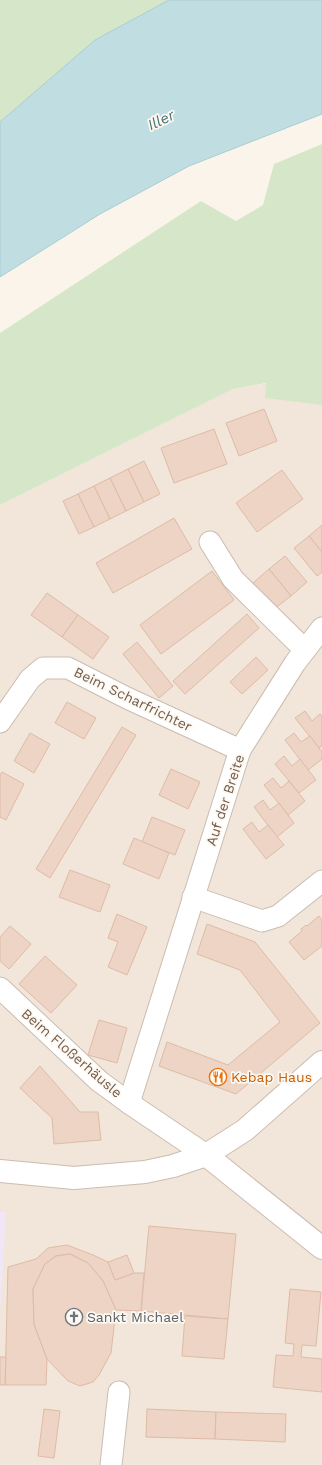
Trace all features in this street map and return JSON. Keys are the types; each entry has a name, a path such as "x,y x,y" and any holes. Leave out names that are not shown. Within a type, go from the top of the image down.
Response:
{"main road":[{"path":"0,1172 74,1178 144,1172 172,1166 206,1155 245,1130 322,1062"},
{"path":"206,1155 322,1248"}],"street":[{"path":"210,542 233,579 305,650"},
{"name":"Auf der Breite","path":"129,1103 240,750 295,663 322,628"},
{"name":"Beim Scharfrichter","path":"0,722 30,680 43,668 68,668 240,750"},
{"path":"193,897 262,920 278,916 322,881"},
{"name":"Beim Floßerhäusle","path":"0,988 99,1081 206,1155"},
{"path":"111,1465 119,1392"}],"shaded area":[{"path":"322,374 322,1465 0,1465 0,505 233,389"},
{"path":"0,1212 6,1212 0,1314"}],"green space":[{"path":"0,0 169,0 95,40 0,122"},
{"path":"322,144 322,405 265,398 266,383 233,389 0,505 0,333 201,201 236,221 263,205 274,164"}],"water":[{"name":"Iller","path":"169,0 322,0 322,114 189,166 100,214 0,277 0,122 95,40"}],"building":[{"path":"264,409 277,441 239,456 226,423"},
{"path":"214,429 227,464 174,483 161,448"},
{"path":"144,461 160,494 144,502 128,469"},
{"path":"128,469 144,502 126,511 110,478"},
{"path":"282,470 303,499 257,532 236,503"},
{"path":"110,478 126,511 110,519 94,486"},
{"path":"94,486 110,519 94,527 78,494"},
{"path":"78,494 94,527 79,534 63,501"},
{"path":"174,518 192,549 113,593 96,563"},
{"path":"322,525 322,552 309,536"},
{"path":"309,536 322,552 322,572 317,576 294,548"},
{"path":"285,556 307,582 291,596 269,569"},
{"path":"269,569 291,596 274,609 253,583"},
{"path":"212,571 234,600 161,654 140,625"},
{"path":"47,593 78,615 62,637 31,615"},
{"path":"247,614 259,628 185,694 173,681"},
{"path":"78,615 109,637 93,659 62,637"},
{"path":"137,642 173,686 159,698 123,654"},
{"path":"256,657 268,670 242,694 230,682"},
{"path":"67,702 96,718 84,739 55,723"},
{"path":"305,711 312,721 320,714 322,716 322,746 319,748 295,718"},
{"path":"122,727 136,735 50,878 36,869"},
{"path":"30,733 50,744 34,773 14,761"},
{"path":"294,733 301,742 310,736 322,752 322,759 308,770 285,740"},
{"path":"284,756 292,766 300,759 316,780 299,793 275,764"},
{"path":"171,769 200,782 188,809 159,795"},
{"path":"2,772 24,784 6,820 0,817 0,775"},
{"path":"273,778 281,788 289,781 305,801 288,815 264,785"},
{"path":"263,800 270,810 279,803 294,823 277,837 254,807"},
{"path":"152,817 185,830 175,855 142,842"},
{"path":"252,822 259,832 268,825 284,845 266,859 243,829"},
{"path":"134,838 169,853 159,879 123,864"},
{"path":"70,870 110,885 100,912 59,897"},
{"path":"117,914 147,927 127,975 108,967 118,942 108,938"},
{"path":"319,916 322,920 322,946 304,960 289,942 302,931 301,929"},
{"path":"207,924 255,942 320,1023 236,1094 159,1066 167,1042 228,1065 280,1022 240,970 197,954"},
{"path":"10,926 31,944 9,969 0,961 0,937"},
{"path":"45,956 77,985 51,1013 19,984"},
{"path":"99,1020 127,1028 117,1063 88,1055"},
{"path":"40,1066 80,1112 98,1112 101,1140 54,1144 52,1118 20,1088"},
{"path":"149,1226 236,1234 228,1319 141,1311"},
{"path":"67,1245 108,1262 115,1280 134,1273 144,1273 141,1311 116,1310 103,1281 88,1263 70,1254 56,1256 45,1264 33,1289 34,1324 47,1359 46,1385 5,1385 8,1267 36,1259 48,1248"},
{"name":"Sankt Michael","path":"70,1254 88,1263 103,1281 116,1310 111,1353 99,1375 93,1382 80,1386 68,1381 47,1359 34,1324 33,1289 45,1264 56,1256"},
{"path":"127,1255 134,1273 115,1280 108,1262"},
{"path":"290,1289 321,1292 316,1346 302,1345 301,1357 322,1359 322,1392 273,1387 276,1355 293,1356 294,1344 285,1343"},
{"path":"185,1316 228,1319 224,1359 182,1356"},
{"path":"0,1357 6,1357 5,1385 0,1385"},
{"path":"44,1409 60,1411 54,1458 38,1456"},
{"path":"147,1409 216,1412 215,1439 146,1437"},
{"path":"216,1412 286,1414 285,1442 215,1439"}],"place":[{"name":"Kebap Haus","path":"218,1077"},
{"name":"Sankt Michael","path":"74,1317"}]}
